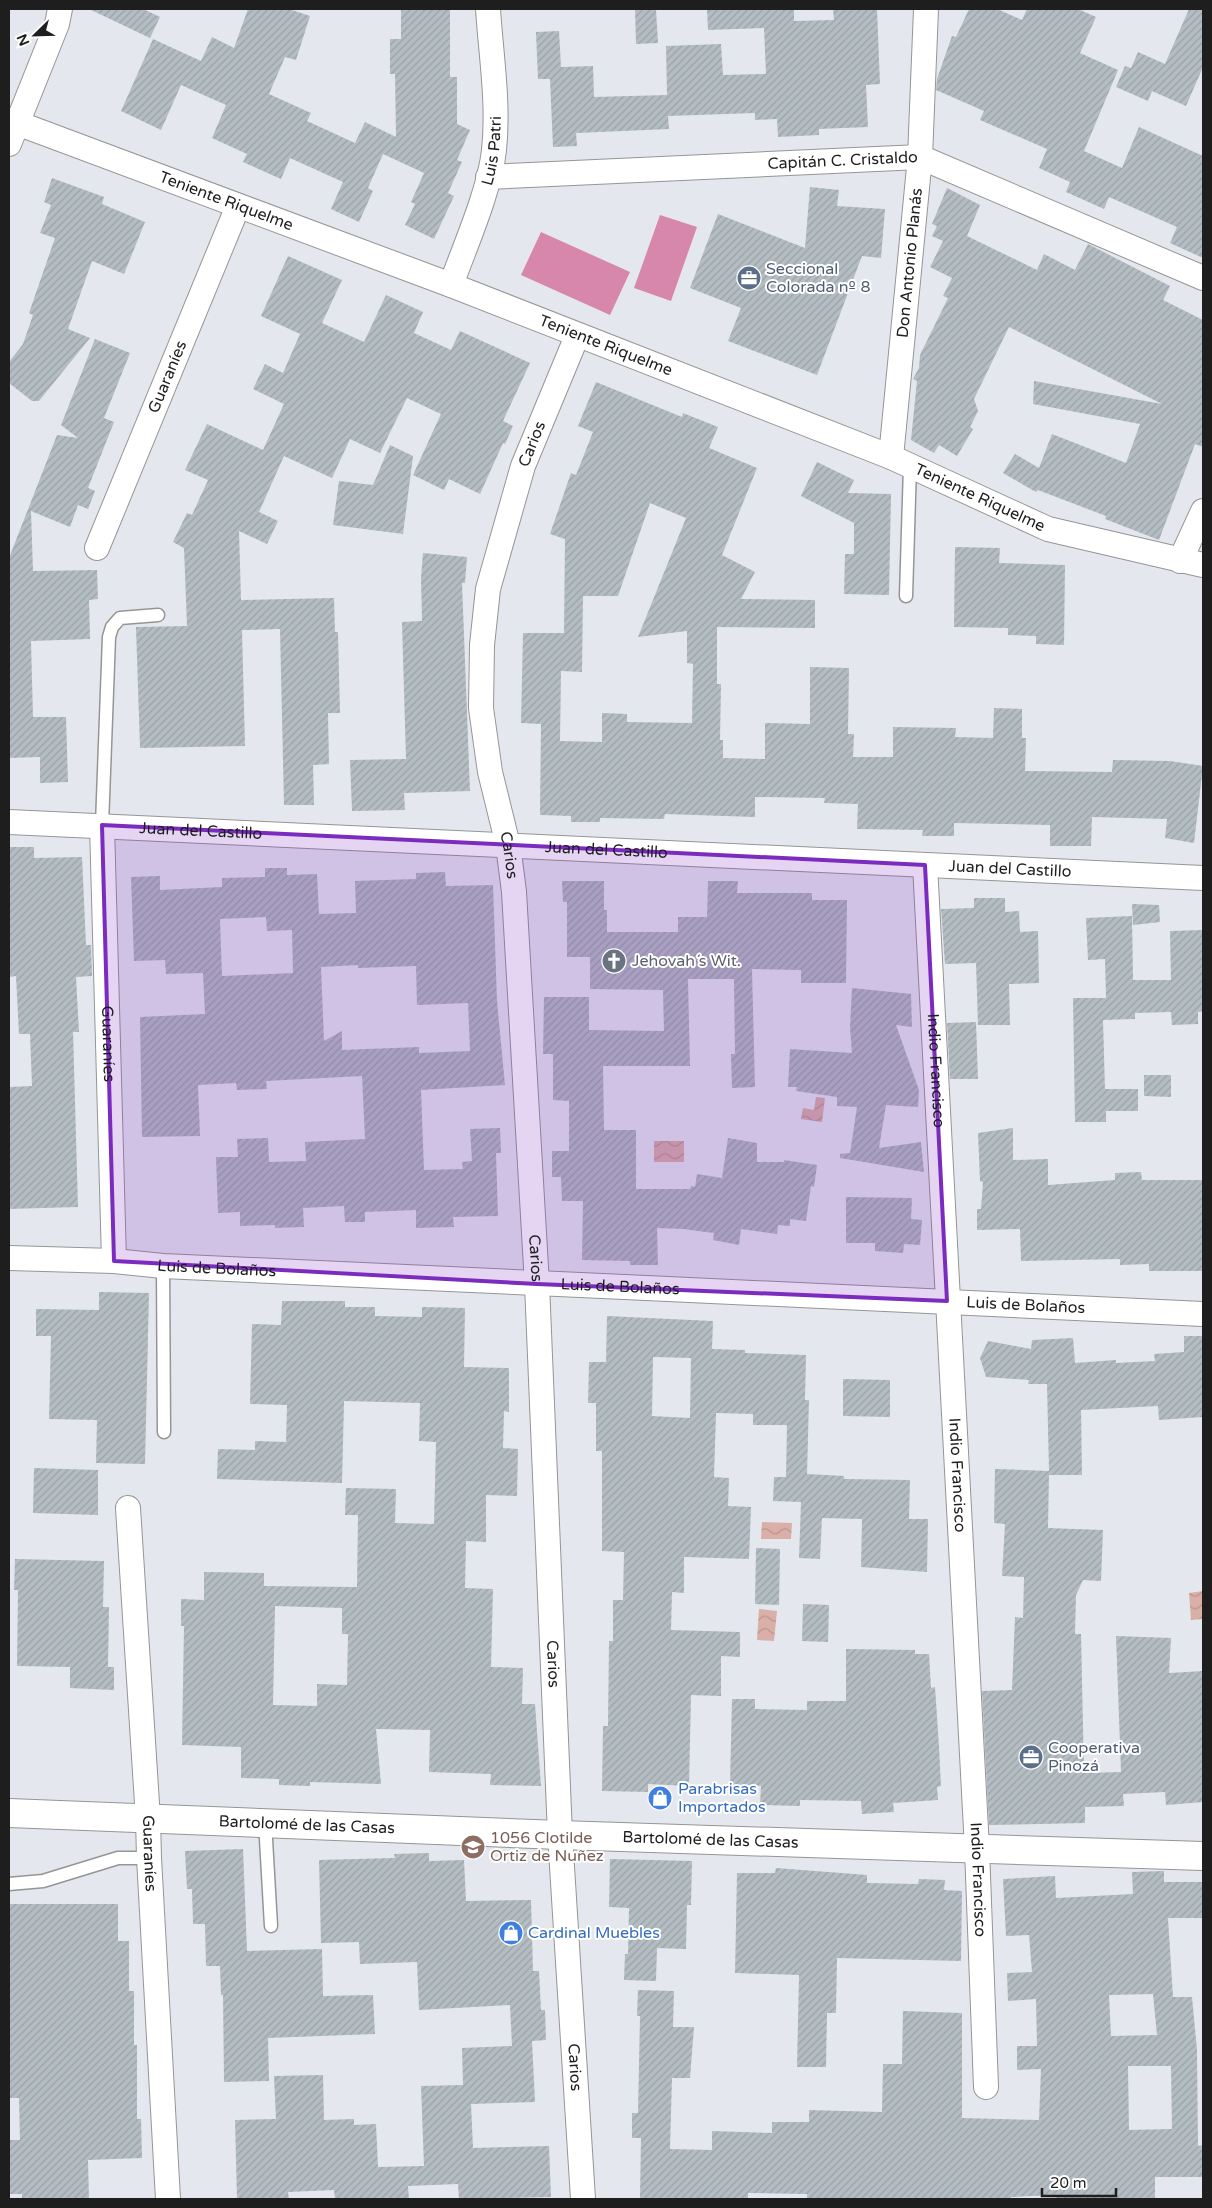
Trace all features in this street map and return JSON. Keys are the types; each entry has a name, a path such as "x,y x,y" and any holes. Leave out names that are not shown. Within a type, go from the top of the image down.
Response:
{"street":[{"path":"11,129 57,24 60,9"},
{"name":"Luis Patri","path":"451,285 488,177 494,151 495,126 488,9"},
{"name":"Don Antonio Planás","path":"900,462 920,157 926,9"},
{"name":"Teniente Riquelme","path":"11,129 238,206 451,285 900,462 1048,529 1203,566"},
{"name":"Capitán C. Cristaldo","path":"488,177 920,157 1203,278"},
{"name":"Guaraníes","path":"97,548 238,206"},
{"name":"Carios","path":"577,336 523,466 488,589 482,645 480,708 490,772 508,845 514,892 537,1284 560,1835 583,2199"},
{"path":"1180,561 1203,511"},
{"name":"Juan del Castillo","path":"9,822 1203,878"},
{"name":"Guaraníes","path":"102,825 114,1261"},
{"name":"Indio Francisco","path":"924,864 977,1849 986,2087"},
{"name":"Luis de Bolaños","path":"9,1258 114,1261 163,1266 1203,1314"},
{"name":"Guaraníes","path":"128,1508 148,1819 168,2199"},
{"name":"Bartolomé de las Casas","path":"9,1814 265,1822 560,1835 1203,1856"}],"lane":[{"name":"Don Antonio Planás","path":"900,462 906,596"},
{"path":"102,825 109,636 112,627 120,618 158,614"},
{"path":"163,1266 164,1432"},
{"path":"265,1822 271,1926"},
{"path":"9,1884 43,1881 118,1858 149,1858"}],"highlighted area":[{"path":"102,825 925,865 947,1301 537,1284 114,1261"}],"shaded area":[{"path":"660,215 697,227 671,301 634,288"},
{"path":"541,232 630,272 610,315 521,275"}],"water":[{"path":"816,1097 825,1098 822,1122 801,1119 803,1108 814,1110"},
{"path":"654,1141 684,1141 684,1162 654,1162"},
{"path":"762,1522 792,1523 791,1539 761,1539"},
{"path":"1203,1591 1203,1619 1191,1620 1189,1593"},
{"path":"759,1609 777,1611 774,1641 757,1640"}],"building":[{"path":"89,9 143,9 160,17 150,38"},
{"path":"248,9 289,9 310,16 296,60 285,57 269,94 311,113 307,121 355,143 365,122 396,137 395,74 390,74 390,39 401,39 401,9 450,9 450,77 457,77 457,124 470,130 457,160 462,162 448,193 454,196 434,239 405,225 415,204 411,202 424,173 383,154 368,188 373,191 359,222 331,209 343,182 290,158 281,179 243,162 247,154 212,138 226,105 181,85 161,130 121,111 153,39 201,61 212,37 234,48"},
{"path":"635,9 656,9 658,43 636,44"},
{"path":"707,9 794,9 794,21 834,20 833,9 877,9 880,84 866,85 868,127 819,129 819,135 778,137 777,119 755,120 755,113 668,116 669,129 576,133 577,146 553,147 550,79 538,79 536,32 559,31 561,67 593,66 594,97 667,95 666,46 721,44 723,75 766,74 764,28 708,30"},
{"path":"969,9 997,9 1022,20 1027,9 1078,9 1096,17 1080,53 1118,70 1084,151 1122,168 1139,127 1203,156 1203,258 1170,243 1177,227 1109,197 1104,209 1066,192 1070,182 1039,168 1047,149 980,120 984,111 936,90 937,79 952,36 956,37"},
{"path":"1189,9 1203,9 1203,67 1186,106 1152,91 1148,101 1116,87 1125,66 1131,68 1138,52 1165,64"},
{"path":"52,178 104,197 102,204 145,222 124,274 92,261 68,329 90,338 39,401 32,401 9,383 9,362 23,344 33,315 29,313 55,238 40,233 51,205 44,202"},
{"path":"810,187 839,190 837,206 885,209 881,258 862,256 817,375 728,341 741,308 690,288 718,214 805,248"},
{"path":"947,188 980,205 967,236 1037,270 1044,254 1075,270 1088,244 1170,286 1163,300 1203,320 1203,447 1195,444 1159,540 1105,519 1106,516 1038,490 1036,492 1003,473 1015,454 1039,468 1052,434 1126,463 1140,424 1033,404 1034,381 1162,404 1009,327 974,399 978,411 970,427 973,429 957,456 939,445 934,453 911,440 917,381 913,379 919,368 920,355 948,298 943,296 952,278 930,267 943,241 932,236 937,226 932,224"},
{"path":"288,256 342,280 322,323 364,342 386,295 423,312 414,333 451,350 460,331 530,363 503,421 513,426 505,444 503,443 480,494 449,479 444,490 413,475 441,414 407,398 380,453 350,439 332,478 284,456 259,512 278,521 267,544 239,531 241,600 334,598 335,632 338,632 340,713 328,713 329,764 313,765 314,805 284,805 280,629 242,630 245,746 140,748 136,627 187,626 184,548 173,542 187,513 192,515 208,480 185,470 207,424 263,450 284,404 253,389 265,364 283,373 300,334 261,316"},
{"path":"95,339 130,353 104,418 114,422 88,488 95,491 88,509 78,505 70,527 31,511 33,571 97,570 98,599 89,600 90,639 31,641 33,717 66,717 68,782 40,783 40,757 9,758 9,558 57,435 78,438 61,425"},
{"path":"596,382 682,417 683,413 718,427 709,448 757,468 722,555 755,572 741,599 815,600 815,628 717,627 717,684 721,684 720,740 723,740 723,758 765,759 765,723 810,724 810,667 849,668 848,734 854,734 853,757 893,757 893,727 956,728 955,737 993,738 994,708 1022,709 1022,738 1026,738 1025,771 1112,772 1113,760 1170,761 1203,766 1194,843 1165,838 1167,819 1092,817 1091,846 1050,846 1050,825 954,823 954,836 922,836 923,830 857,829 858,804 824,803 825,798 755,797 755,817 665,814 664,819 600,818 600,822 571,822 571,816 540,815 541,724 521,723 523,633 564,633 565,539 550,534 571,473 576,475 593,432 578,426","holes":["650,503 686,518 638,637 687,631 687,663 693,664 692,723 627,722 627,714 602,713 602,742 560,741 561,671 582,672 583,596 618,596"]},
{"path":"390,445 413,456 403,534 333,525 339,481 373,485"},
{"path":"817,462 854,480 848,493 891,494 889,595 844,594 845,554 854,554 854,523 801,496"},
{"path":"955,547 1000,548 999,563 1065,565 1064,645 1036,644 1036,636 1008,635 1008,628 954,627"},
{"path":"423,553 467,557 465,583 462,583 470,791 404,793 405,810 352,811 350,760 406,759 402,622 422,621 421,578"},
{"path":"9,847 34,847 34,858 82,857 86,945 91,945 92,976 76,977 79,1032 73,1032 78,1207 9,1209 9,1087 32,1086 30,1034 19,1034 16,976 9,977"},
{"path":"265,868 287,868 287,875 317,874 319,914 356,913 355,881 416,879 416,873 445,872 446,886 493,885 497,1001 505,1085 421,1090 424,1170 463,1169 462,1162 472,1161 470,1129 500,1128 501,1153 496,1153 498,1216 453,1217 454,1227 416,1228 416,1210 365,1212 365,1222 345,1222 344,1206 303,1208 304,1227 275,1228 275,1225 240,1226 240,1212 218,1213 216,1157 238,1157 237,1139 268,1138 269,1162 306,1161 305,1142 365,1139 362,1076 266,1081 267,1089 237,1090 236,1083 198,1085 200,1136 142,1137 140,1017 205,1014 203,973 166,974 165,960 134,961 131,877 160,876 160,890 222,887 222,878 265,877","holes":["266,917 267,931 292,930 293,973 222,976 220,919","358,965 358,968 416,966 417,1005 468,1003 470,1051 419,1053 419,1047 342,1050 342,1031 324,1041 321,967"]},
{"path":"562,881 604,881 604,910 607,910 607,932 678,932 678,917 707,917 708,881 738,881 737,893 812,893 812,900 847,900 846,983 801,983 801,970 752,969 755,1087 732,1088 731,1054 735,1054 734,979 688,979 690,1066 603,1066 604,1130 636,1130 636,1189 690,1189 691,1186 695,1187 697,1174 722,1178 728,1138 757,1143 757,1162 784,1162 784,1160 817,1165 814,1187 811,1186 806,1221 790,1219 790,1226 778,1225 777,1234 741,1229 739,1245 713,1240 714,1233 657,1228 658,1265 630,1265 630,1261 582,1260 583,1201 562,1201 561,1177 552,1177 552,1151 569,1151 569,1101 553,1100 553,1054 543,1054 544,997 589,997 589,1030 664,1031 663,990 590,989 590,957 567,957 567,902 563,902"},
{"path":"974,898 1005,898 1005,912 1019,911 1020,932 1038,931 1039,983 1009,984 1010,1025 978,1025 976,963 945,964 941,909 974,908"},
{"path":"1132,904 1159,905 1160,922 1133,925"},
{"path":"1132,916 1133,980 1171,980 1170,931 1203,930 1203,1011 1198,1012 1198,1024 1172,1025 1171,1012 1135,1013 1135,1019 1103,1020 1105,1089 1138,1089 1138,1111 1106,1111 1106,1122 1075,1122 1073,998 1106,998 1105,959 1088,960 1086,918"},
{"path":"852,988 911,994 912,1027 896,1025 919,1090 918,1107 886,1105 879,1148 921,1142 924,1172 840,1158 840,1154 850,1153 857,1107 837,1106 837,1097 796,1091 797,1087 788,1087 790,1049 852,1053 850,1027"},
{"path":"976,1022 978,1079 950,1079 947,1023"},
{"path":"1144,1075 1171,1075 1171,1097 1144,1096"},
{"path":"1013,1128 1013,1160 1048,1159 1048,1185 1115,1180 1115,1173 1141,1172 1142,1180 1203,1180 1203,1271 1149,1271 1149,1264 1120,1265 1120,1259 1021,1261 1020,1229 977,1230 977,1209 981,1209 983,1182 980,1181 978,1133"},
{"path":"846,1197 912,1198 911,1219 922,1220 920,1245 904,1244 903,1253 875,1251 875,1243 846,1243"},
{"path":"99,1292 149,1293 145,1464 96,1463 97,1420 49,1419 51,1336 36,1336 36,1309 99,1310"},
{"path":"282,1301 345,1301 345,1307 375,1307 375,1316 422,1317 422,1307 465,1308 464,1367 509,1368 509,1412 504,1411 503,1448 518,1449 517,1496 486,1495 486,1542 466,1541 465,1588 493,1589 491,1667 523,1668 522,1704 535,1704 541,1786 490,1785 491,1774 429,1772 430,1730 376,1729 381,1784 310,1782 310,1786 279,1785 279,1779 241,1778 241,1747 182,1745 184,1626 181,1626 181,1599 204,1600 204,1572 264,1573 264,1586 357,1587 358,1515 345,1515 346,1488 396,1489 395,1523 434,1524 436,1442 419,1441 420,1403 344,1401 342,1483 217,1479 218,1449 255,1450 255,1441 286,1442 287,1405 250,1404 252,1324 281,1325","holes":["275,1606 342,1608 342,1634 348,1634 347,1685 317,1684 317,1706 273,1705"]},
{"path":"607,1316 713,1321 712,1349 745,1350 745,1353 806,1355 805,1400 809,1400 807,1474 844,1476 844,1479 910,1480 909,1519 928,1519 927,1572 861,1567 862,1519 822,1518 820,1559 799,1558 801,1502 773,1501 774,1477 786,1477 787,1425 753,1425 753,1414 716,1413 714,1477 729,1478 728,1506 751,1507 749,1559 684,1557 684,1593 672,1592 671,1630 740,1632 740,1657 721,1656 721,1696 691,1695 689,1786 648,1784 648,1792 602,1791 603,1726 608,1726 609,1641 613,1641 613,1600 623,1600 624,1552 602,1551 602,1451 596,1451 596,1403 588,1403 589,1362 606,1362","holes":["653,1357 691,1358 690,1418 652,1416"]},
{"path":"1184,1336 1203,1336 1203,1417 1159,1420 1158,1406 1081,1410 1082,1475 1049,1475 1048,1528 1103,1530 1101,1581 1083,1580 1076,1595 1075,1634 1081,1634 1084,1773 1121,1772 1116,1636 1171,1638 1169,1673 1203,1671 1203,1802 1166,1805 1165,1792 1123,1794 1124,1806 1085,1807 1085,1823 989,1825 982,1691 1012,1690 1015,1617 1023,1618 1024,1577 1002,1576 1005,1524 994,1523 995,1469 1049,1471 1047,1384 1028,1384 1029,1380 986,1377 980,1358 988,1341 1031,1349 1032,1340 1073,1338 1075,1363 1116,1360 1116,1363 1155,1361 1154,1354 1184,1352"},
{"path":"843,1379 890,1380 890,1417 843,1416"},
{"path":"34,1468 98,1470 98,1515 33,1513"},
{"path":"756,1548 780,1549 779,1605 755,1604"},
{"path":"15,1559 104,1561 103,1607 109,1607 108,1667 114,1667 114,1690 70,1688 70,1667 17,1666 18,1590 14,1590"},
{"path":"803,1604 829,1605 828,1642 802,1641"},
{"path":"846,1649 915,1650 915,1654 929,1654 931,1688 935,1687 939,1747 941,1786 937,1787 938,1800 893,1803 894,1812 862,1814 861,1801 800,1800 800,1806 760,1805 761,1786 730,1785 732,1699 755,1699 755,1709 807,1710 807,1701 846,1701"},
{"path":"243,1849 247,1951 322,1949 323,1996 373,1995 375,2034 268,2038 269,2081 224,2082 223,1995 221,1995 220,1966 206,1966 205,1924 193,1924 192,1889 187,1889 185,1851"},
{"path":"429,1853 429,1861 464,1860 466,1901 531,1900 533,1971 539,1971 541,2010 545,2010 546,2040 532,2041 535,2102 471,2104 473,2148 549,2146 551,2197 459,2199 458,2184 408,2186 409,2199 335,2199 334,2190 288,2192 289,2199 237,2199 235,2120 276,2119 274,2076 323,2075 324,2120 354,2119 354,2125 376,2124 378,2167 424,2166 421,2086 463,2085 462,2048 512,2046 510,2005 419,2010 417,1962 360,1964 359,1942 321,1943 319,1860 395,1858 394,1854"},
{"path":"610,1859 692,1861 691,1905 687,1905 686,1949 657,1948 656,1981 624,1980 625,1954 628,1954 629,1908 609,1907"},
{"path":"776,1868 867,1875 867,1883 918,1884 919,1879 945,1880 944,1890 962,1891 961,1961 837,1958 836,2013 827,2013 826,2067 797,2067 799,1975 735,1973 737,1873 775,1873"},
{"path":"1164,1871 1164,1882 1203,1882 1203,1918 1168,1918 1173,1997 1192,1997 1197,2050 1198,2146 1203,2145 1203,2177 1155,2177 1155,2199 1057,2199 1056,2195 1011,2197 1011,2199 807,2199 807,2194 748,2193 748,2199 640,2199 641,2138 632,2138 632,2113 638,2113 640,2016 637,2016 638,1990 674,1991 673,2027 694,2027 690,2078 672,2078 670,2149 712,2150 712,2131 772,2133 772,2122 809,2122 809,2110 882,2112 883,2064 902,2064 903,2011 962,2013 962,2118 1039,2120 1041,2069 1017,2070 1017,2046 1037,2046 1036,1999 1008,2001 1007,1973 1032,1972 1029,1935 1006,1936 1003,1879 1055,1876 1056,1898 1133,1894 1132,1872","holes":["1153,1994 1157,2035 1111,2036 1109,1995","1128,2066 1171,2066 1172,2129 1129,2130"]},
{"path":"9,1904 118,1904 118,1941 129,1941 129,1991 134,1991 134,2045 137,2045 137,2119 141,2119 142,2158 88,2160 89,2199 22,2199 22,2194 9,2194 9,2140 20,2140 19,2098 9,2098"}],"place":[{"name":"Seccional Colorada nº 8","path":"749,278"},
{"name":"Jehovah´s Wit.","path":"614,961"},
{"name":"Cooperativa Pinozá","path":"1031,1757"},
{"name":"Parabrisas Importados","path":"660,1798"},
{"name":"1056 Clotilde Ortiz de Nuñez","path":"473,1847"},
{"name":"Cardinal Muebles","path":"511,1933"}]}
